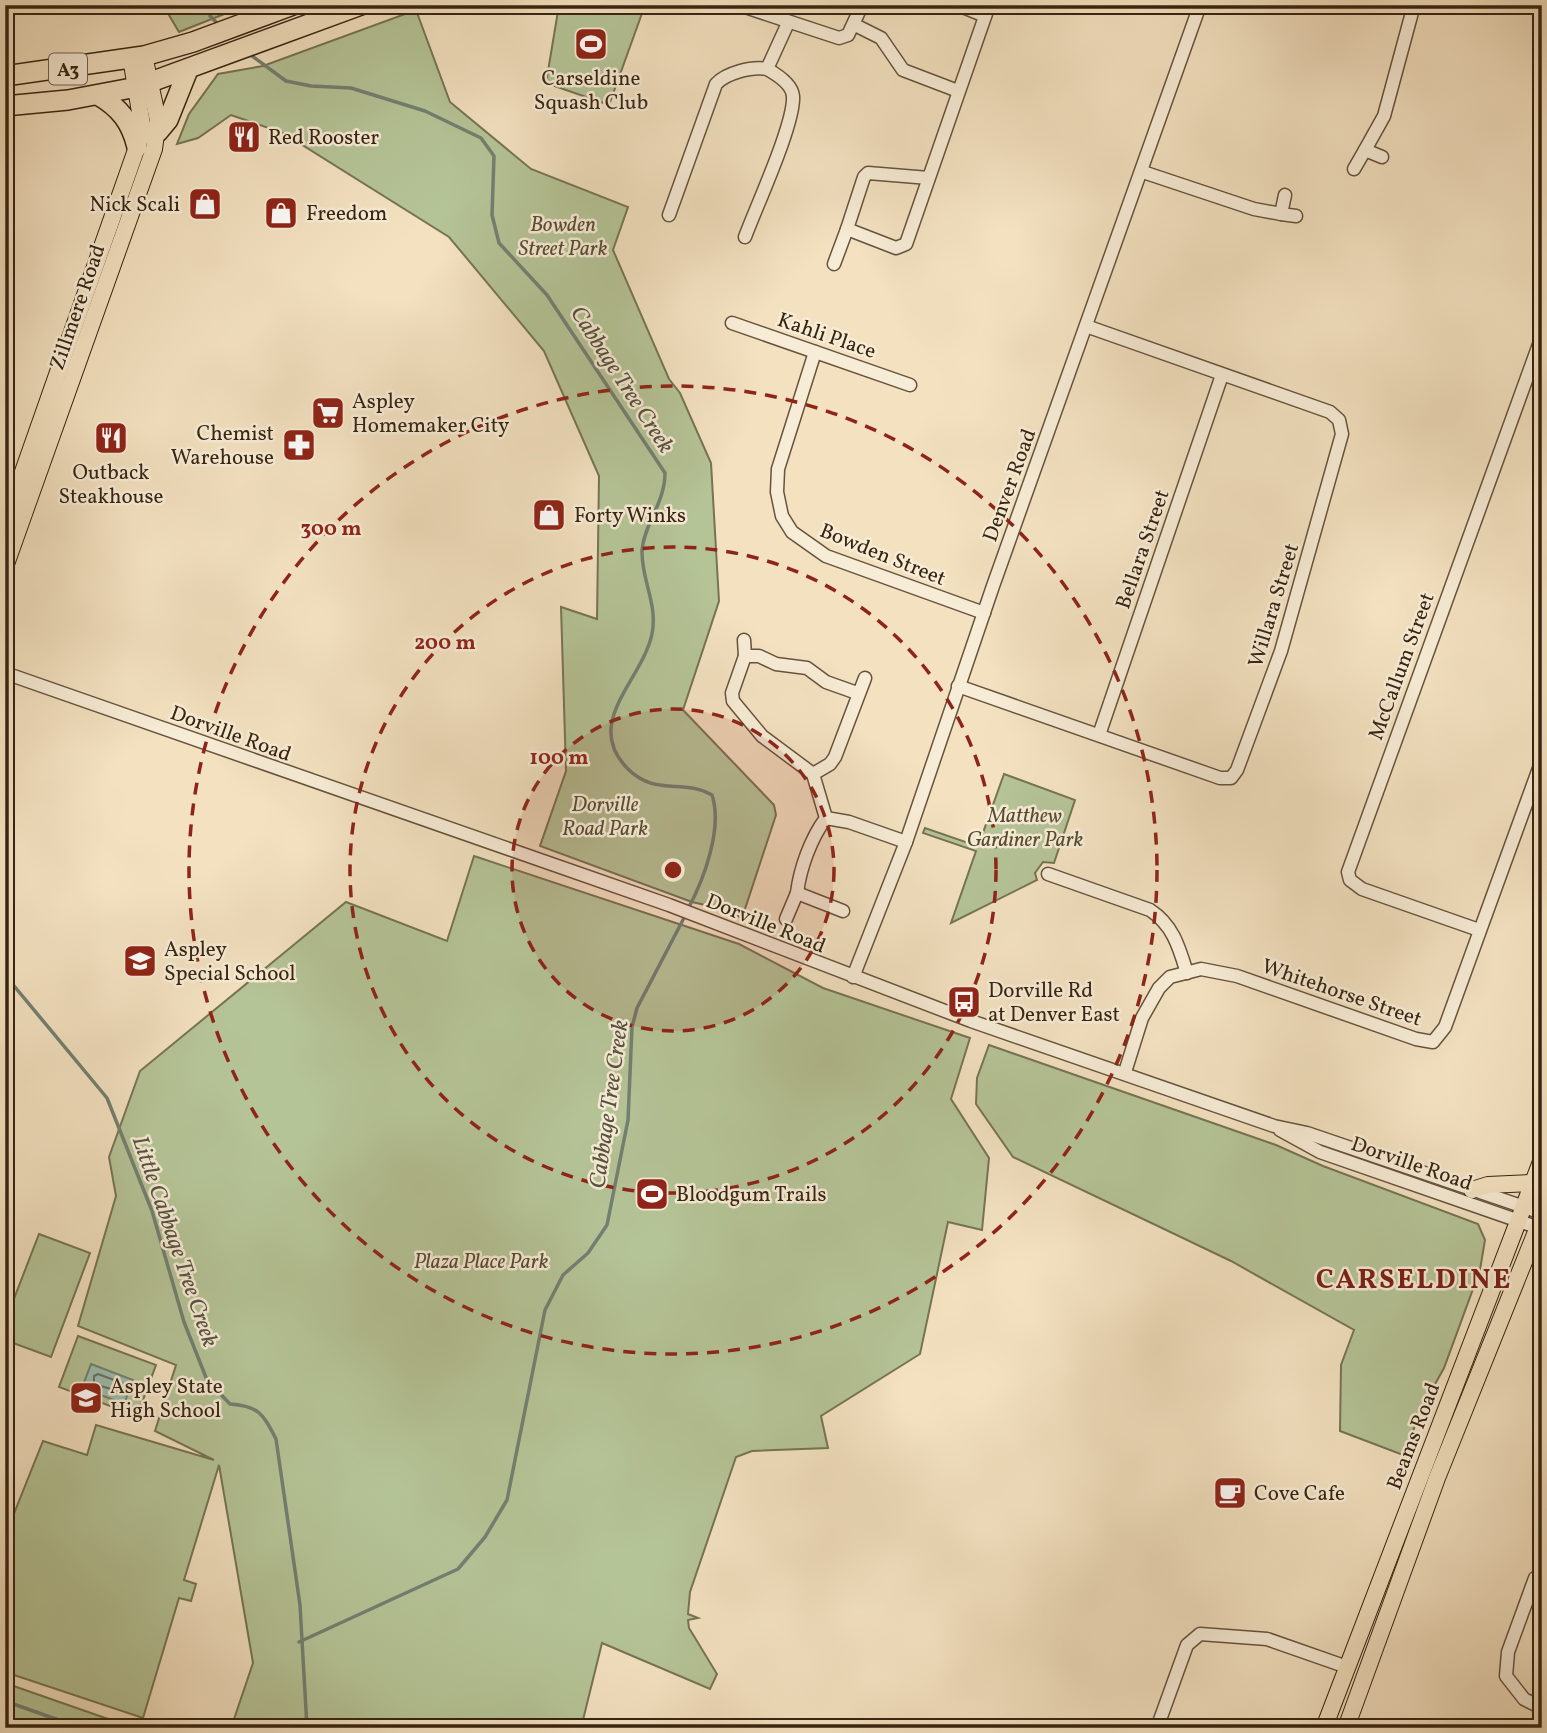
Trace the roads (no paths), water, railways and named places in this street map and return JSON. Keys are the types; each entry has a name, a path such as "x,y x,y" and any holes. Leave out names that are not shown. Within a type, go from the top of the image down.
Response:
{"highway":[{"name":"A3","path":"5,76 138,57 193,42 293,5"},
{"name":"A3","path":"5,106 98,95 144,85 267,41 351,7"},
{"path":"158,132 168,120 188,70"},
{"path":"98,95 115,105 127,118 137,147"}],"main road":[{"name":"Zillmere Road","path":"11,516 158,132 138,57"},
{"name":"Zillmere Road","path":"5,567 11,516 137,147 144,119 144,85"},
{"name":"Beams Road","path":"1324,1728 1542,1159"},
{"path":"1472,1190 1488,1185 1532,1183"},
{"name":"Beams Road","path":"1346,1728 1437,1478 1541,1222"}],"street":[{"path":"739,5 839,38 848,35 855,25 862,5"},
{"path":"846,229 902,248 906,244 987,10 958,5"},
{"name":"Denver Road","path":"853,977 906,842 958,686 1143,172 1200,5"},
{"path":"1354,169 1384,116 1414,5"},
{"path":"767,69 788,23"},
{"path":"855,25 881,38 904,70 958,91"},
{"path":"669,215 716,84 721,79 749,69 767,69 790,88 793,96 788,121 746,237"},
{"path":"1365,150 1382,156"},
{"path":"1143,172 1262,212 1296,216"},
{"path":"834,264 864,177 868,173 929,178"},
{"path":"1280,214 1285,195"},
{"name":"Kahli Place","path":"732,323 910,385"},
{"name":"Willara Street","path":"958,686 1220,778 1231,778 1237,770 1281,650 1342,434 1339,420 1330,412 1086,326"},
{"name":"McCallum Street","path":"1479,930 1362,889 1350,880 1348,872 1542,336"},
{"name":"Bowden Street","path":"815,352 778,469 777,492 782,516 792,532 826,556 984,613"},
{"name":"Bellara Street","path":"1099,735 1222,375"},
{"path":"744,640 745,656 732,693 733,701 762,736 813,774 826,818"},
{"path":"745,656 759,656 776,664 807,668 826,682 857,693"},
{"name":"Dorville Road","path":"5,673 669,905 971,1021 1125,1072 1274,1126 1307,1133 1472,1190 1520,1214"},
{"path":"813,774 830,764 835,757 857,693 865,678"},
{"name":"Whitehorse Street","path":"1125,1072 1142,1018 1158,988 1170,977 1201,969 1237,976 1416,1039 1433,1042 1445,1027 1542,760"},
{"path":"826,818 849,822 906,842"},
{"path":"786,919 818,829 826,818"},
{"path":"1048,874 1150,910 1164,919 1172,931 1187,973"},
{"path":"797,893 844,911"},
{"name":"Dorville Road","path":"1274,1126 1320,1152 1541,1222"},
{"path":"1535,1578 1508,1652 1506,1676 1524,1699 1542,1708"},
{"path":"1157,1728 1187,1645 1200,1634 1267,1639 1347,1667"}],"water":[{"path":"91,1364 133,1380 124,1404 82,1388"}],"waterway":[{"name":"Cabbage Tree Creek","path":"200,5 202,9"},
{"name":"Cabbage Tree Creek","path":"210,16 220,26"},
{"name":"Cabbage Tree Creek","path":"248,53 286,81 311,86 351,88 425,111 481,138 494,156 492,215 499,243 547,295 665,473 662,494 646,531 642,550 653,612 652,634 619,702 611,735 615,752 638,777 659,785 691,788 712,795 715,823 710,853 688,909"},
{"name":"Cabbage Tree Creek","path":"299,1642 458,1569 485,1537 507,1500 545,1310 563,1275 588,1253 607,1225 628,1120 632,1027 637,1008 685,916"},
{"name":"Little Cabbage Tree Creek","path":"5,975 107,1098 152,1211 184,1322 207,1380 230,1404 248,1407 259,1413 276,1439 300,1605 307,1728"},
{"path":"5,1701 81,1728"}],"place":[{"name":"Carseldine Squash Club","path":"591,44"},
{"name":"Red Rooster","path":"244,137"},
{"name":"Nick Scali","path":"205,204"},
{"name":"Freedom","path":"281,213"},
{"name":"Aspley Homemaker City","path":"328,413"},
{"name":"Outback Steakhouse","path":"111,438"},
{"name":"Chemist Warehouse","path":"299,445"},
{"name":"Forty Winks","path":"549,515"},
{"name":"Aspley Special School","path":"140,961"},
{"name":"Dorville Rd at Denver East","path":"964,1002"},
{"name":"Bloodgum Trails","path":"652,1194"},
{"name":"Aspley State High School","path":"86,1398"},
{"name":"Cove Cafe","path":"1230,1493"}],"district":[{"name":"CARSELDINE","path":"1414,1278"}],"park label":[{"name":"Bowden Street Park","path":"563,236"},
{"name":"Dorville Road Park","path":"605,816"},
{"name":"Matthew Gardiner Park","path":"1025,827"},
{"name":"Plaza Place Park","path":"481,1261"}]}
